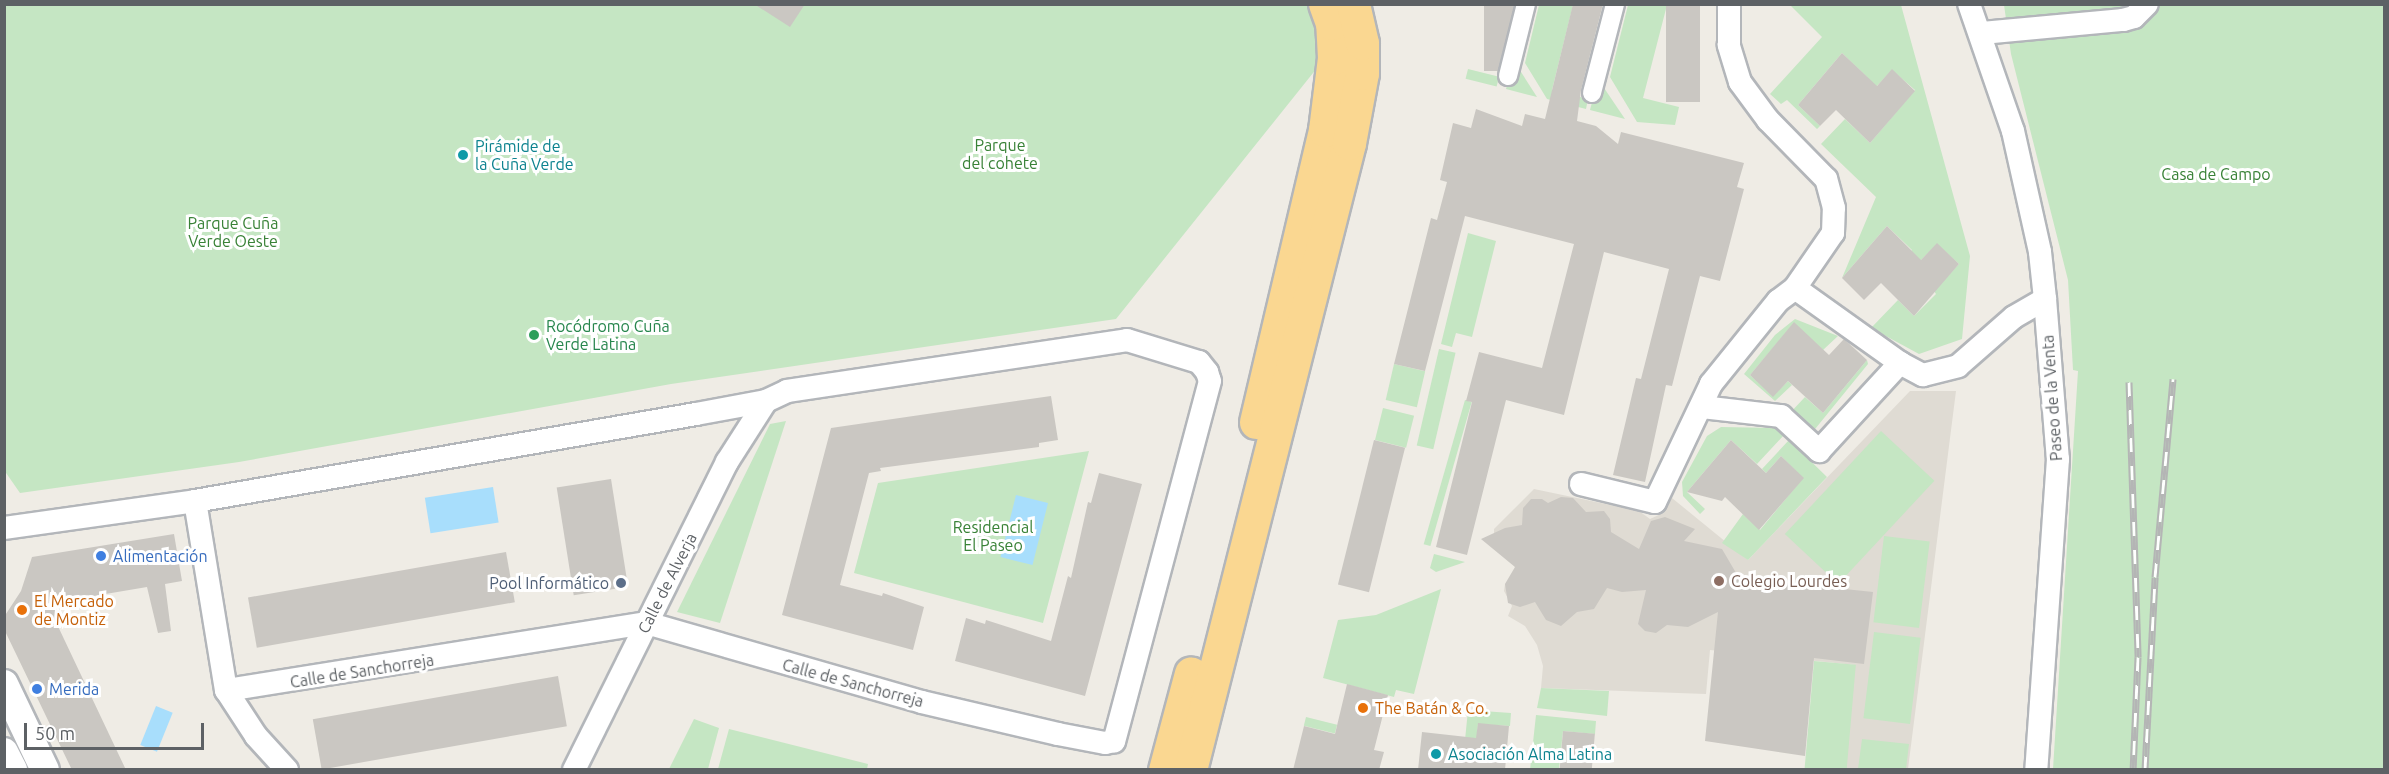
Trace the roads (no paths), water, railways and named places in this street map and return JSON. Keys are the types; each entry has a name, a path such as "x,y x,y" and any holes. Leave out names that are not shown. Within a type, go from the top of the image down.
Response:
{"highway":[{"path":"1165,770 1259,409 1324,130 1334,58 1332,23 1325,4"},
{"path":"1190,770 1349,143 1362,73 1362,43 1353,4"}],"street":[{"path":"1508,76 1526,4"},
{"path":"1592,93 1615,4"},
{"path":"1581,484 1655,502 1711,384 1778,301 1795,288 1833,232 1834,208 1826,179 1768,120 1740,82 1729,45 1730,4"},
{"path":"1982,33 2123,20 2134,17 2147,4"},
{"name":"Paseo de la Venta","path":"1969,5 1982,33 2015,142 2040,252 2045,299 2058,459 2036,770"},
{"path":"1795,288 1900,363 1923,375 1958,366 2014,317 2045,299"},
{"name":"Calle de Sanchorreja","path":"226,690 646,623 922,702 1058,734 1105,743 1114,741 1210,381 1199,362 1127,340 787,391 766,401"},
{"path":"1702,406 1781,416 1819,451 1900,363"},
{"path":"4,528 195,501 766,401"},
{"name":"Calle de Alverja","path":"574,770 727,462 766,401"},
{"path":"195,501 226,690 256,736 287,770"},
{"path":"4,684 45,770"},
{"path":"4,752 13,770"}],"water":[{"path":"493,487 499,523 430,533 425,498"},
{"path":"1016,495 1048,503 1033,565 1001,557"},
{"path":"156,706 173,713 157,752 140,745"}],"railway":[{"path":"2145,770 2155,577 2173,379"},
{"path":"2129,382 2138,657 2133,770"}],"place":[{"name":"Pirámide de la Cuña Verde","path":"463,155"},
{"name":"Rocódromo Cuña Verde Latina","path":"534,335"},
{"name":"Alimentación","path":"101,556"},
{"name":"Colegio Lourdes","path":"1719,581"},
{"name":"Pool Informático","path":"621,583"},
{"name":"El Mercado de Montiz","path":"22,610"},
{"name":"Merida","path":"37,689"},
{"name":"The Batán & Co.","path":"1363,708"},
{"name":"Asociación Alma Latina","path":"1436,754"}],"park label":[{"name":"Parque del cohete","path":"1000,154"},
{"name":"Casa de Campo","path":"2216,174"},
{"name":"Parque Cuña Verde Oeste","path":"233,232"},
{"name":"Residencial El Paseo","path":"993,536"}]}
